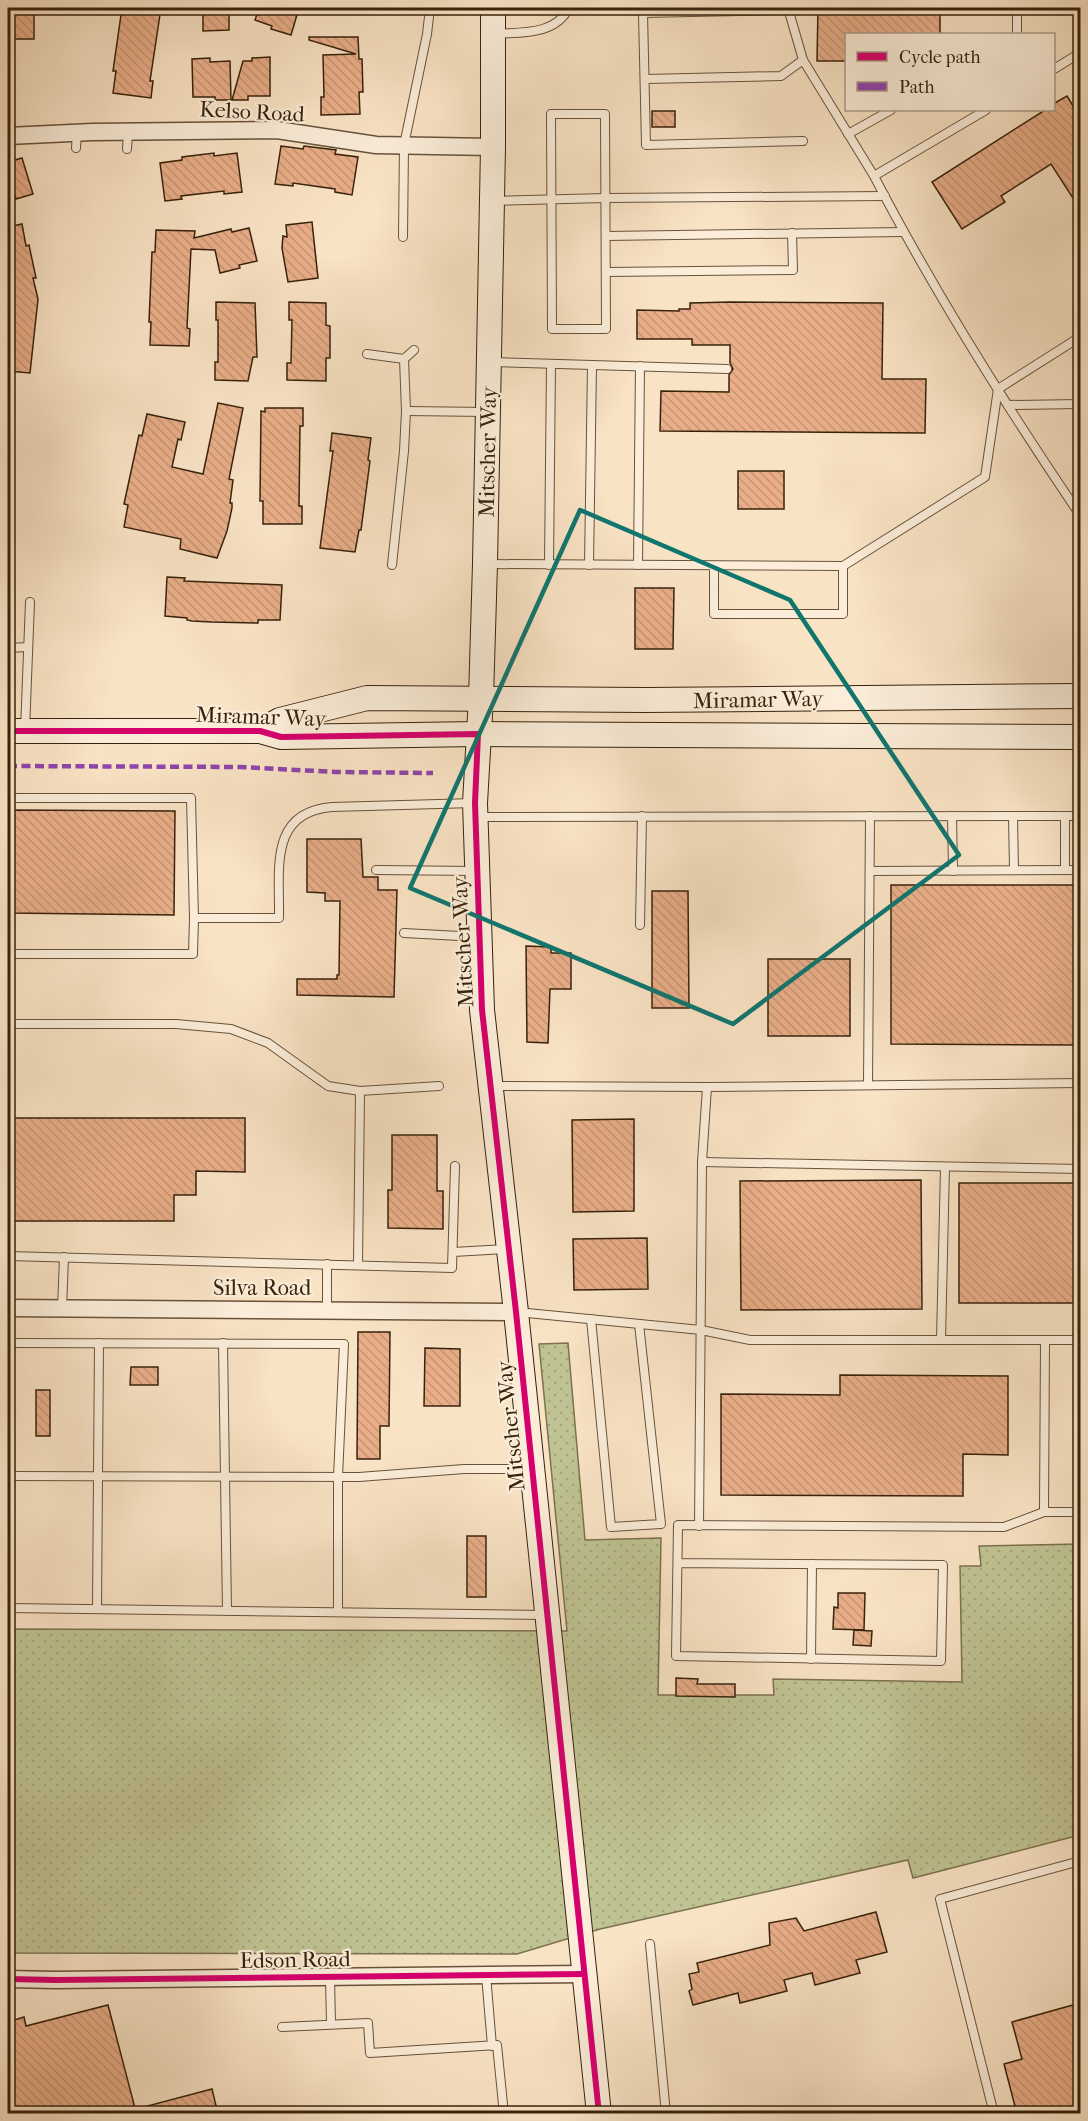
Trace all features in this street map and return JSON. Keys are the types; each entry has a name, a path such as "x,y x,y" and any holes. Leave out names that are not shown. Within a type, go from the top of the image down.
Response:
{"street":[{"name":"Mitscher Way","path":"493,8 493,147 485,564 475,810 482,1010 516,1312 599,2114"},
{"name":"Kelso Road","path":"8,136 76,140 128,132 277,130 376,145 493,147"},
{"name":"Miramar Way","path":"260,731 280,720 367,698 657,700 1080,696"},
{"name":"Miramar Way","path":"16,731 260,731 281,737 478,734 1080,736"},
{"name":"Silva Road","path":"8,1308 516,1312"},
{"name":"Edson Road","path":"8,1979 584,1974"}],"lane":[{"path":"403,237 404,145 427,34 430,8"},
{"path":"493,34 547,29 565,15 569,8"},
{"path":"1017,8 1017,33"},
{"path":"803,141 646,145 643,13 788,9 803,60 874,176 903,232 998,389 1080,515"},
{"path":"1055,68 1080,53"},
{"path":"645,79 781,76 803,60"},
{"path":"848,134 889,111"},
{"path":"874,176 984,111"},
{"path":"551,114 605,114 606,328 552,329 552,200 551,114"},
{"path":"127,149 128,132"},
{"path":"492,201 885,196"},
{"path":"606,236 903,232"},
{"path":"606,272 793,270 792,233"},
{"path":"485,564 843,566 985,477 998,389 1080,337"},
{"path":"367,354 404,359 414,350"},
{"path":"392,565 406,411 404,359"},
{"path":"489,362 727,369"},
{"path":"549,565 551,364"},
{"path":"589,565 592,365"},
{"path":"638,565 640,366"},
{"path":"1008,405 1080,404"},
{"path":"406,411 487,412"},
{"path":"714,566 714,614 843,614 843,566"},
{"path":"16,731 28,647 30,602"},
{"path":"8,648 28,647"},
{"path":"8,798 191,798 194,918 193,954 8,954"},
{"path":"194,918 279,918 281,848 285,834 293,822 305,813 318,808 475,810 642,816 1080,816"},
{"path":"640,925 642,816"},
{"path":"868,1085 870,816"},
{"path":"952,816 953,871"},
{"path":"1013,816 1014,870"},
{"path":"1065,816 1065,870"},
{"path":"376,870 477,871"},
{"path":"870,871 1080,870"},
{"path":"404,933 479,937"},
{"path":"8,1024 176,1024 231,1029 268,1044 328,1086 360,1091 440,1086"},
{"path":"492,1086 707,1087 1080,1083"},
{"path":"699,1526 702,1162 707,1087"},
{"path":"357,1265 360,1091"},
{"path":"702,1162 1080,1169"},
{"path":"8,1256 452,1268 455,1166"},
{"path":"941,1340 945,1167"},
{"path":"453,1252 509,1249"},
{"path":"62,1309 64,1257"},
{"path":"327,1264 327,1310"},
{"path":"516,1312 701,1330 750,1340 1080,1340"},
{"path":"591,1319 611,1527 661,1524 1004,1527 1044,1512 1080,1512"},
{"path":"639,1324 661,1524"},
{"path":"1044,1512 1045,1340"},
{"path":"8,1343 344,1344 338,1477 338,1612"},
{"path":"97,1609 99,1343"},
{"path":"223,1343 227,1611"},
{"path":"8,1476 359,1477 464,1469 532,1469"},
{"path":"678,1525 676,1656 941,1661 943,1565 678,1563"},
{"path":"811,1659 812,1564"},
{"path":"8,1608 548,1616"},
{"path":"994,2114 940,1899 1080,1861"},
{"path":"650,1944 666,2114"},
{"path":"486,1975 492,2046"},
{"path":"330,1977 331,2024"},
{"path":"282,2027 368,2023 370,2053 497,2045 504,2114"}],"highlighted area":[{"path":"580,510 790,600 959,855 733,1024 410,888"}],"green space":[{"path":"568,1343 585,1540 661,1538 658,1695 774,1695 773,1679 962,1682 960,1566 981,1566 979,1546 1080,1544 1080,1835 913,1878 908,1860 600,1929 517,1954 8,1953 8,1629 567,1631 539,1344"}],"building":[{"path":"122,8 161,8 150,81 153,81 151,98 113,93 116,71 113,71"},
{"path":"203,8 229,8 229,30 203,31"},
{"path":"259,8 299,8 291,35 271,29 272,26 255,20"},
{"path":"818,8 940,8 940,33 845,33 845,61 817,61"},
{"path":"8,9 34,9 34,39 8,39"},
{"path":"309,37 358,37 359,59 362,59 363,92 359,92 360,114 321,115 321,97 324,97 323,55 356,54 309,40"},
{"path":"270,57 270,96 248,96 248,100 232,100 243,61"},
{"path":"210,58 210,62 230,61 231,100 193,97 192,59"},
{"path":"1067,96 1073,106 1080,102 1080,209 1051,164 1001,196 1005,202 962,229 932,182 1043,111 1055,111 1055,103"},
{"path":"652,111 675,111 675,127 652,127"},
{"path":"281,146 336,150 335,154 358,157 352,195 335,192 335,189 293,183 293,186 275,184"},
{"path":"214,153 214,156 237,153 242,192 224,194 224,191 181,196 182,199 165,201 160,163 182,160 182,157"},
{"path":"22,158 33,194 16,199 15,196 8,198 8,162"},
{"path":"312,222 318,278 288,282 282,248 283,236 287,237 286,225"},
{"path":"22,224 26,246 29,245 38,299 30,373 8,371 8,227"},
{"path":"249,228 257,261 239,265 240,268 220,273 215,250 191,249 187,328 190,329 189,346 150,345 152,252 155,252 156,230 195,231 194,238 231,229 232,232"},
{"path":"216,302 255,303 257,357 253,357 248,381 215,380 215,362 218,362"},
{"path":"289,302 326,303 326,325 330,326 330,358 326,358 326,381 287,380 287,363 291,363 292,320 289,320"},
{"path":"690,303 883,303 882,379 926,379 925,433 660,431 661,391 729,392 729,375 733,369 730,363 730,345 692,345 692,339 637,339 637,310 679,311 679,309 690,309"},
{"path":"218,403 243,408 229,479 233,480 230,503 232,503 232,508 227,531 217,558 180,549 181,539 124,527 128,505 124,504 139,435 142,436 147,414 185,422 181,440 178,439 172,467 203,474"},
{"path":"265,408 303,408 303,426 300,426 299,506 302,506 302,524 263,524 263,501 260,501 261,411 265,412"},
{"path":"332,433 371,438 361,530 359,530 355,552 320,548 333,451 330,451"},
{"path":"738,471 784,471 784,509 738,509"},
{"path":"167,577 185,578 184,581 282,585 280,620 258,620 258,623 212,622 165,616"},
{"path":"635,588 674,588 673,649 635,649"},
{"path":"8,810 175,811 174,915 8,913"},
{"path":"307,839 361,839 363,877 378,877 378,890 397,890 394,997 297,995 297,979 337,979 339,975 340,901 325,901 325,893 307,892"},
{"path":"891,885 1080,885 1080,1045 891,1044"},
{"path":"652,891 688,891 689,1008 652,1008"},
{"path":"526,946 551,947 551,953 571,953 571,989 550,989 548,1043 527,1042"},
{"path":"768,959 850,959 850,1036 768,1036"},
{"path":"8,1118 245,1118 245,1172 196,1171 196,1195 174,1195 174,1221 8,1221"},
{"path":"634,1119 634,1211 573,1212 572,1120"},
{"path":"392,1135 437,1135 437,1191 443,1191 443,1229 388,1228 388,1190 392,1190"},
{"path":"921,1180 922,1309 741,1310 740,1181"},
{"path":"959,1183 1080,1183 1080,1303 959,1303"},
{"path":"647,1238 648,1289 574,1290 573,1239"},
{"path":"358,1332 390,1332 389,1426 380,1426 380,1459 357,1459"},
{"path":"425,1348 460,1349 460,1406 424,1406"},
{"path":"131,1367 158,1367 158,1385 130,1385"},
{"path":"840,1375 1008,1376 1008,1455 963,1454 963,1496 721,1495 721,1394 840,1395"},
{"path":"36,1390 50,1390 50,1436 36,1436"},
{"path":"467,1536 486,1536 486,1597 467,1597"},
{"path":"838,1593 865,1593 864,1630 833,1629 834,1607 838,1608"},
{"path":"854,1630 872,1631 871,1646 853,1645"},
{"path":"676,1678 698,1679 697,1684 735,1684 735,1697 676,1696"},
{"path":"876,1912 887,1952 856,1960 860,1973 815,1985 812,1973 784,1980 787,1991 740,2003 738,1993 693,2005 689,1991 692,1989 689,1974 699,1972 697,1963 770,1945 769,1923 796,1918 804,1931"},
{"path":"1080,2003 1080,2114 1017,2114 1004,2064 1022,2059 1012,2022"},
{"path":"108,2005 136,2112 136,2109 212,2089 218,2114 8,2114 8,2022 24,2017 26,2026"}],"marked path":[{"path":"8,766 240,767 336,772 433,773"}],"cycle path":[{"path":"8,731 260,731 281,737 478,734 475,803 482,1010 516,1312 599,2114"},
{"path":"8,1979 584,1974"}]}
